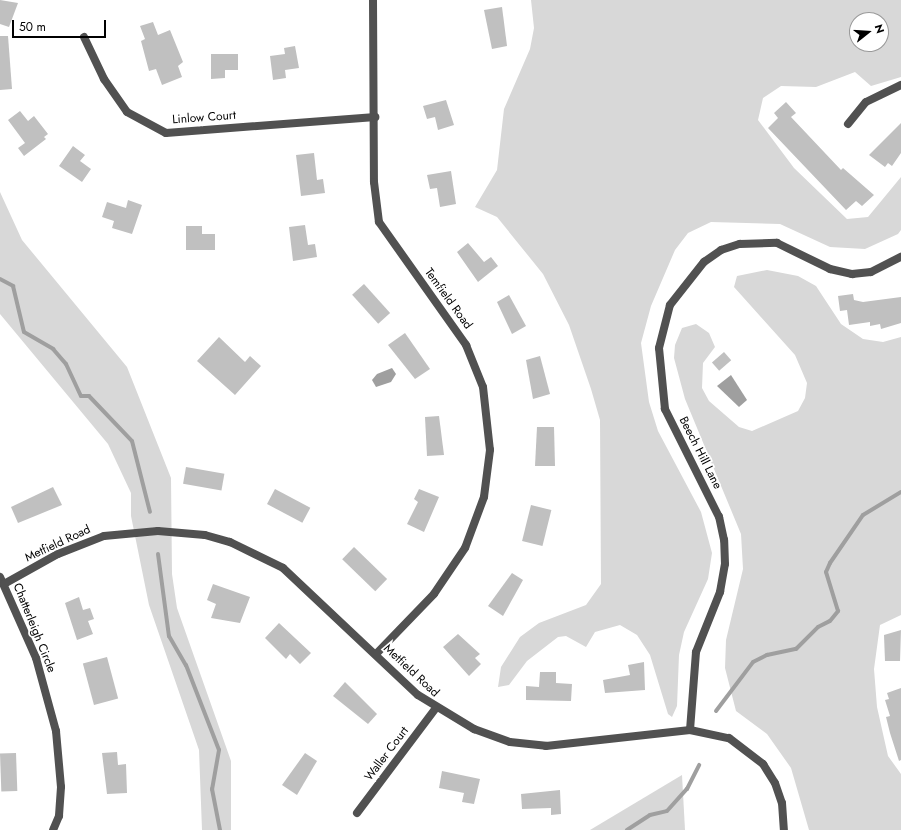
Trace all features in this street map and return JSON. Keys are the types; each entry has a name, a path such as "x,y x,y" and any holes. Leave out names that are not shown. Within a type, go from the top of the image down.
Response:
{"street":[{"name":"Temfield Road","path":"373,0 375,117 374,182 379,222 466,345 483,387 490,450 484,497 466,548 434,594 376,654"},
{"name":"Linlow Court","path":"84,37 104,79 127,112 166,133 375,117"},
{"path":"848,124 866,102 901,85"},
{"name":"Beech Hill Lane","path":"690,730 696,652 720,592 724,540 719,517 665,409 659,380 659,348 670,305 704,262 721,250 740,244 777,244 830,269 852,274 871,272 901,257"},
{"name":"Metfield Road","path":"2,580 58,554 104,536 158,531 205,535 230,542 283,568 435,709 474,729 526,745 580,744 690,730 729,738 763,764 782,803 784,830"},
{"name":"Chatterleigh Circle","path":"2,580 36,658 56,731 61,787 59,816 53,830"},
{"name":"Waller Court","path":"358,813 435,709"}],"shaded area":[{"path":"531,0 901,0 901,77 871,86 855,72 816,87 781,86 763,98 758,120 794,168 847,219 868,217 901,177 901,230 898,234 865,249 830,247 780,224 711,222 688,233 675,250 651,306 641,343 649,402 658,431 701,512 712,553 708,579 684,632 679,655 677,706 672,717 668,714 650,655 637,635 620,625 595,632 586,647 566,636 558,637 527,661 509,685 498,687 501,667 520,637 539,623 586,605 601,584 600,420 591,389 569,325 543,274 497,217 475,207 497,170 504,109 530,49 534,28"},
{"path":"0,192 22,240 127,367 171,478 172,574 177,608 231,761 231,830 202,830 199,750 149,605 131,516 131,493 108,444 0,314"},
{"path":"767,270 798,276 816,286 841,324 863,339 883,342 901,337 901,615 880,625 874,669 877,707 888,756 901,774 901,830 809,830 791,768 767,734 736,711 725,668 726,640 743,569 741,534 685,399 674,358 675,345 682,328 696,324 709,333 715,347 703,363 702,388 709,401 739,427 752,431 798,411 805,398 807,383 795,355 734,287 737,276"},
{"path":"392,368 396,374 391,382 376,387 372,380 377,374"},
{"path":"731,375 747,400 739,407 717,386"},
{"path":"682,775 685,830 590,830"}],"building":[{"path":"0,0 18,3 9,27 0,24"},
{"path":"502,7 507,46 492,49 484,10"},
{"path":"153,22 158,35 170,30 183,62 178,66 182,77 162,85 156,69 149,71 141,41 145,39 140,26"},
{"path":"0,36 8,36 12,89 0,90"},
{"path":"295,46 299,68 285,70 286,78 273,80 270,56 285,54 284,48"},
{"path":"211,54 238,54 238,70 225,70 225,78 211,79"},
{"path":"446,100 454,125 438,130 435,117 427,119 423,106"},
{"path":"786,102 796,113 791,117 841,170 843,168 874,195 862,206 856,201 846,210 768,128 778,118 774,113"},
{"path":"20,111 28,121 34,116 48,134 44,137 46,139 24,156 18,148 25,143 8,120"},
{"path":"901,123 901,153 892,166 888,163 885,167 869,155"},
{"path":"73,146 85,155 80,161 91,169 82,182 59,166"},
{"path":"314,153 317,180 323,179 325,193 301,196 296,155"},
{"path":"451,171 456,204 440,207 437,188 430,189 427,175"},
{"path":"128,200 142,205 132,234 112,228 114,221 102,217 107,202 126,208"},
{"path":"305,225 308,245 315,244 317,257 293,261 289,227"},
{"path":"186,226 202,226 202,234 215,234 215,250 186,250"},
{"path":"468,243 484,262 491,257 498,266 478,282 457,252"},
{"path":"364,284 390,313 378,324 352,295"},
{"path":"853,294 854,300 863,302 901,297 901,323 881,329 880,324 870,326 870,322 849,325 847,310 840,311 838,296"},
{"path":"509,295 526,326 512,334 497,302"},
{"path":"405,333 430,369 415,379 388,345"},
{"path":"219,337 245,362 250,356 261,366 235,395 197,361"},
{"path":"724,352 731,360 719,371 712,362"},
{"path":"540,356 550,394 533,399 526,360"},
{"path":"439,416 444,455 427,456 425,417"},
{"path":"537,427 554,427 555,466 535,466"},
{"path":"186,467 224,474 221,491 183,484"},
{"path":"53,487 62,505 18,523 11,507"},
{"path":"275,489 310,508 302,523 267,504"},
{"path":"419,489 439,497 424,532 407,524 418,502 414,499"},
{"path":"531,505 551,510 542,546 522,541"},
{"path":"354,547 387,579 375,591 342,559"},
{"path":"512,573 523,580 503,616 488,606"},
{"path":"213,584 250,597 240,623 211,618 216,604 207,600"},
{"path":"79,597 83,610 90,608 94,619 88,621 93,634 77,640 65,603"},
{"path":"279,623 311,653 300,664 290,654 286,659 265,638"},
{"path":"901,630 900,661 885,661 884,635"},
{"path":"458,634 480,654 475,658 481,664 469,676 443,647"},
{"path":"107,657 118,699 94,705 83,663"},
{"path":"644,662 645,690 605,693 603,680 630,675 628,665"},
{"path":"540,672 556,672 556,683 572,684 571,701 526,700 526,686 539,687"},
{"path":"345,682 377,714 368,724 333,696"},
{"path":"901,688 901,760 899,761 886,717 890,716 885,700 889,699 887,693"},
{"path":"117,752 118,765 126,764 127,793 107,794 102,753"},
{"path":"16,753 17,791 1,792 0,754"},
{"path":"305,753 317,761 297,795 282,785"},
{"path":"442,771 480,779 474,804 462,802 464,793 439,788"},
{"path":"560,790 561,814 551,815 551,808 522,809 521,794"}],"waterway":[{"path":"0,279 13,286 24,332 53,349 66,364 81,396 89,396 132,441 150,512"},
{"path":"716,711 753,662 767,655 796,649 818,627 830,621 838,611 826,572 830,563 863,515 901,492"},
{"path":"158,554 169,636 186,665 219,750 212,789 220,830"},
{"path":"627,830 650,815 667,811 687,789 699,765"}]}
